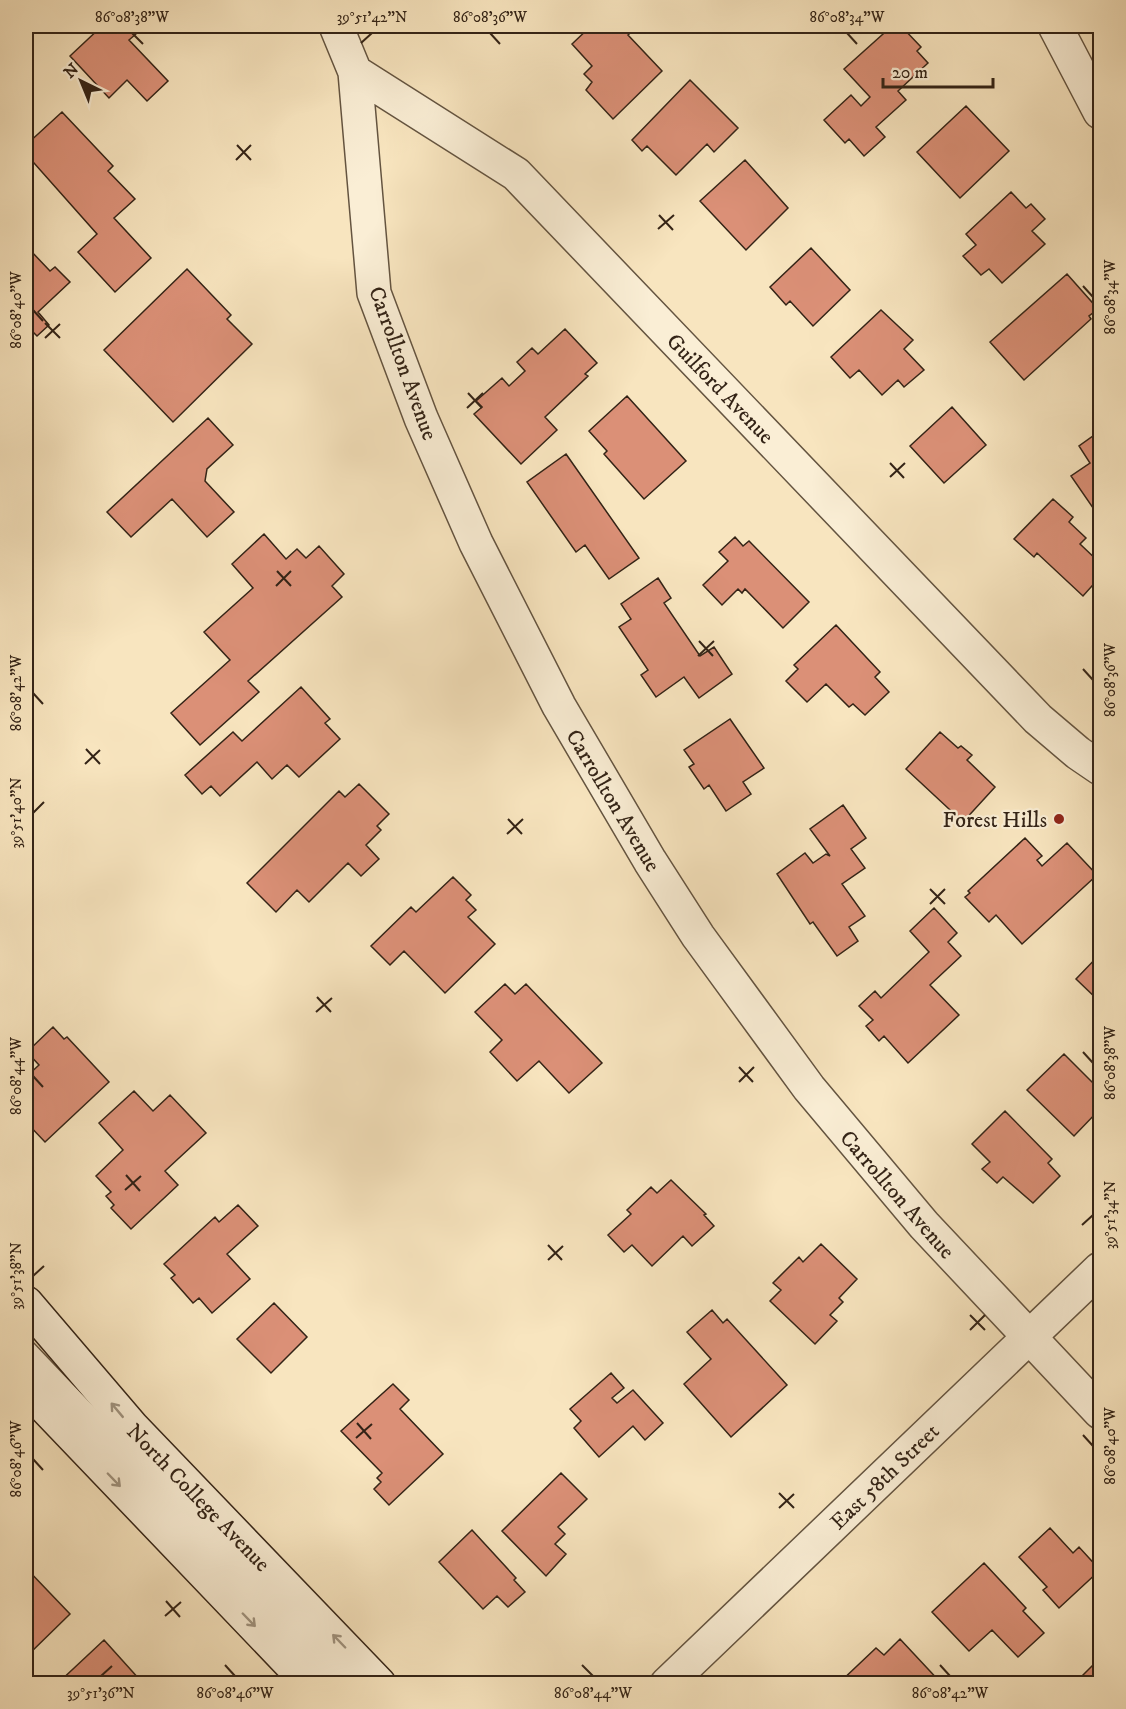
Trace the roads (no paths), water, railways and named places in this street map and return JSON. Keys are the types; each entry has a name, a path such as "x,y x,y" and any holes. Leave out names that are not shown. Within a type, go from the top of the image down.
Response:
{"street":[{"path":"336,26 355,72"},
{"path":"1055,26 1101,112"},
{"name":"Guilford Avenue","path":"355,72 516,174 1038,718 1078,753 1101,768"},
{"name":"Carrollton Avenue","path":"355,72 374,293 421,418 472,532 559,706 650,861 698,936 788,1060 843,1131 916,1217 1101,1412"},
{"name":"East 58th Street","path":"668,1683 1101,1269"},
{"name":"North College Avenue","path":"26,1303 132,1427 380,1683"},
{"path":"26,1387 310,1683"}],"lane":[{"name":"North College Avenue","path":"26,1351 343,1683"}],"place":[{"name":"Forest Hills","path":"1059,819"}]}
